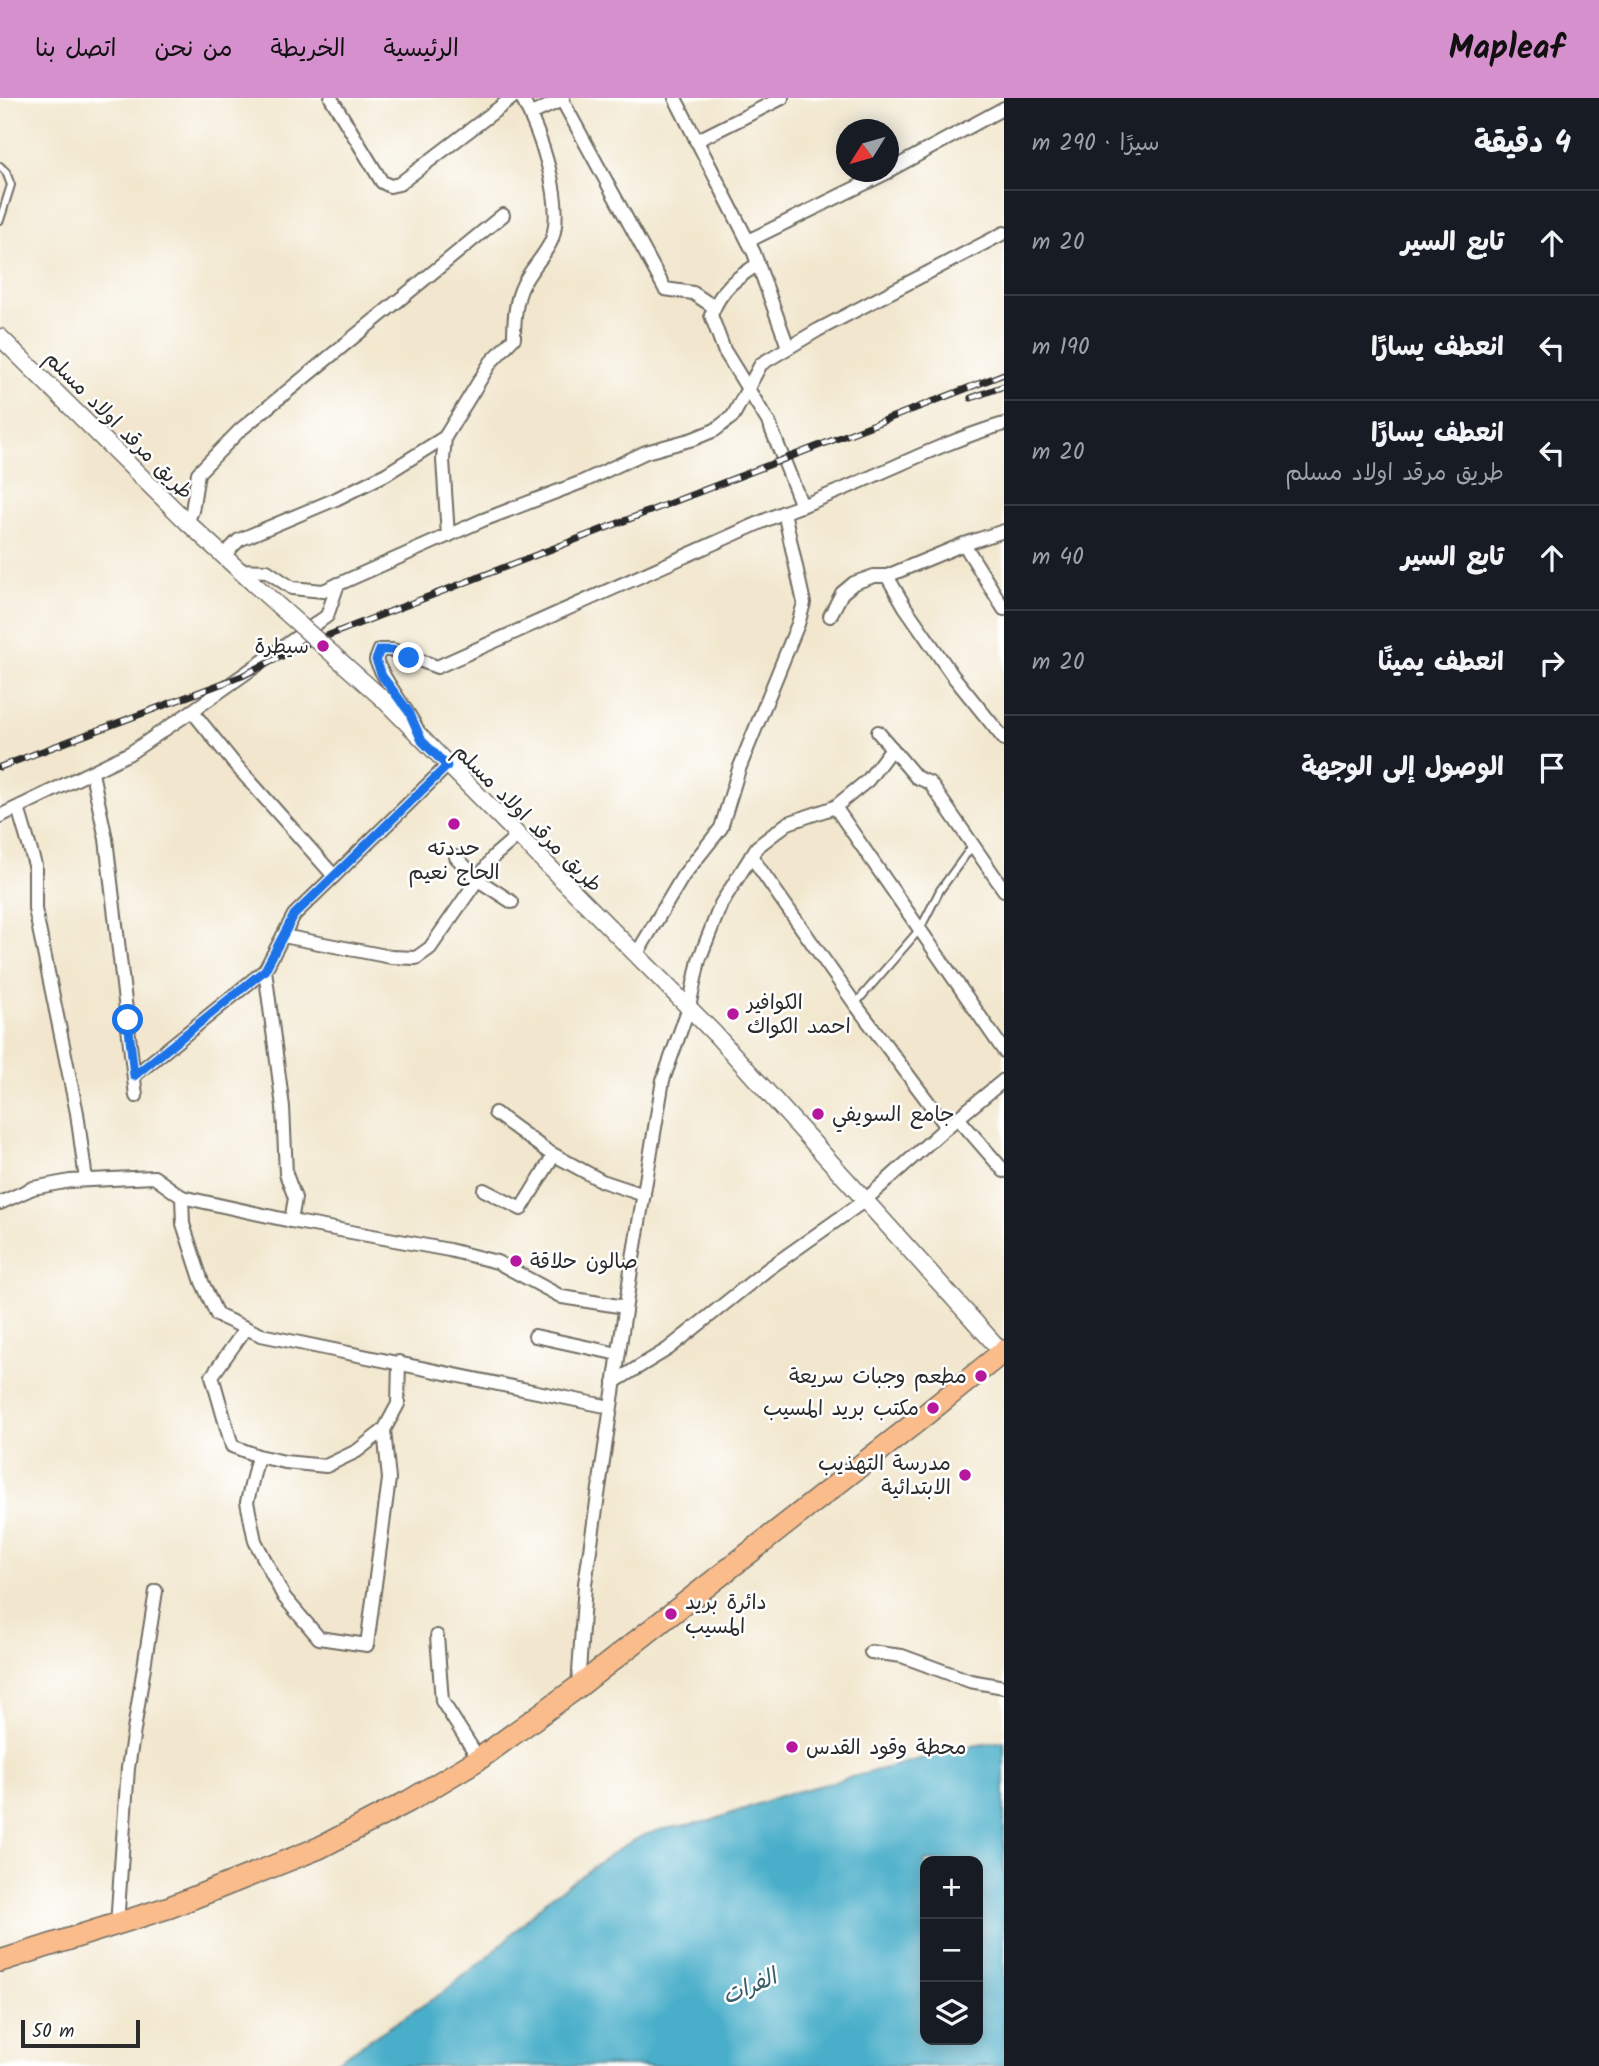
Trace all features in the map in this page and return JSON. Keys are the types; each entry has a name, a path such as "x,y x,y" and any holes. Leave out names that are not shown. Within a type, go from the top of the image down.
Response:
{"main road":[{"path":"0,1961 117,1925 240,1881 319,1848 409,1801 479,1759 578,1687 1003,1352"}],"street":[{"path":"331,98 382,182 390,186 399,184 512,98"},
{"path":"448,536 443,460 445,438 491,362 514,338 515,312 522,286 552,240 555,220 554,190 531,114 522,98"},
{"path":"675,98 748,241 788,347"},
{"path":"696,141 782,98"},
{"path":"531,114 562,99 665,289 693,293 714,307"},
{"path":"899,165 1004,108"},
{"path":"748,241 866,182"},
{"path":"187,522 192,511 198,473 240,430 503,215"},
{"path":"239,570 267,571 292,588 323,591 448,536 582,482 646,452 715,430 733,416 761,364 788,347 1004,233"},
{"path":"758,264 732,281 718,296 711,315 724,350 769,423 802,506"},
{"name":"طريق مرقد اولاد مسلم","path":"0,337 187,522 384,700 689,1007 1003,1352"},
{"path":"422,741 409,712 382,676 376,660 380,650 393,650 437,667 785,512 834,495 968,434 1004,424"},
{"path":"223,556 239,540 336,499 386,474 445,438"},
{"path":"636,955 683,876 721,828 739,769 798,624 804,603 785,512"},
{"path":"830,617 842,593 854,583 874,576 887,576 964,544 1004,531"},
{"path":"964,544 1004,609"},
{"path":"887,576 953,676 1004,738"},
{"path":"0,816 92,773 130,752 192,710 327,616 338,584"},
{"path":"192,710 233,762 334,876"},
{"path":"878,732 916,777 930,783 1004,890"},
{"path":"578,1687 585,1584 625,1307 663,1080 689,1007 699,960 721,904 757,847 788,823 835,807 868,780 892,748"},
{"path":"134,1076 265,970 294,915 447,766"},
{"path":"92,773 106,839 136,1096"},
{"path":"835,807 1004,1051"},
{"path":"18,808 35,865 35,909 77,1113 86,1180"},
{"path":"283,936 391,957 416,958 430,948 494,856 517,836"},
{"path":"456,856 478,880 512,902"},
{"path":"751,856 855,1004 947,1127"},
{"path":"265,970 283,1107 286,1174 295,1198 291,1221"},
{"path":"614,1382 668,1349 768,1269 864,1201 1004,1080"},
{"path":"495,1113 554,1155 602,1181 644,1195"},
{"path":"958,1118 1004,1171"},
{"path":"484,1191 521,1209 554,1155"},
{"path":"0,1203 33,1188 70,1181 154,1177 182,1197 291,1221 449,1250 497,1262 562,1297 625,1307"},
{"path":"182,1197 183,1224 202,1282 218,1315 261,1335 610,1407"},
{"path":"246,1328 212,1376 232,1446 258,1456 326,1466 357,1451 384,1430 398,1404 399,1362"},
{"path":"535,1336 618,1354"},
{"path":"258,1456 247,1502 254,1541 284,1597 319,1638 368,1645 388,1479 384,1430"},
{"path":"117,1925 128,1768 156,1591"},
{"path":"437,1636 442,1701 479,1759"},
{"path":"871,1651 902,1656 970,1681 1004,1687"}],"lane":[{"path":"0,166 6,172 11,186 0,220"},
{"path":"855,1004 919,929 940,890 973,845"}],"water":[{"name":"الفرات","path":"1004,1741 1004,2066 329,2066 442,1993 490,1955 548,1899 620,1848 663,1829 710,1821 780,1796 965,1747"}],"railway":[{"path":"0,767 242,676 306,644 1004,374"},
{"path":"971,398 1004,386"}],"place":[{"name":"سيطرة","path":"323,646"},
{"name":"حددته الحاج نعيم","path":"454,824"},
{"name":"الكوافير احمد الكواك","path":"733,1014"},
{"name":"جامع السويفي","path":"818,1114"},
{"name":"صالون حلاقة","path":"516,1261"},
{"name":"مطعم وجبات سريعة","path":"981,1376"},
{"name":"مكتب بريد المسيب","path":"933,1408"},
{"name":"مدرسة التهذيب الابتدائية","path":"965,1475"},
{"name":"دائرة بريد المسيب","path":"671,1614"},
{"name":"محطة وقود القدس","path":"792,1747"}],"route":[{"path":"128,1020 134,1076 265,970 294,915 447,766 422,741 409,712 382,676 376,660 380,650 393,650 409,658"}]}
